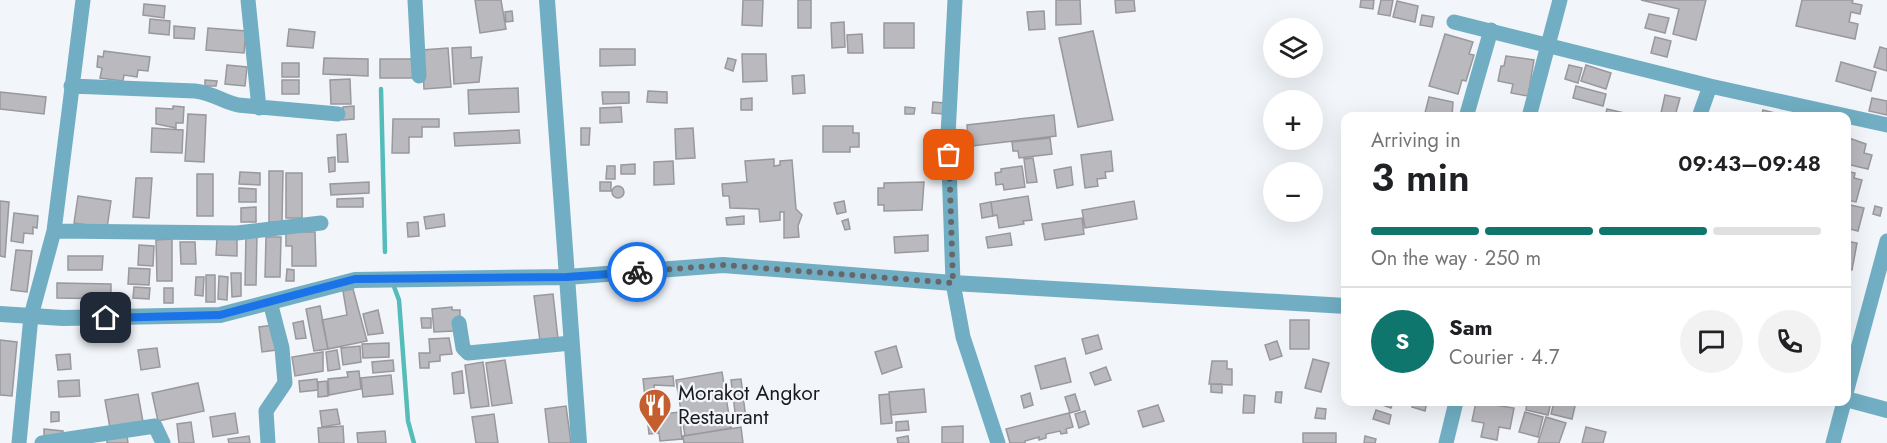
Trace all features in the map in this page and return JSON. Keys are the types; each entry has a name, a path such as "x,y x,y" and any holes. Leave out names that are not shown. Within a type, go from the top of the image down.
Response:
{"street":[{"path":"19,443 32,316 54,231 83,0"},
{"path":"248,0 260,108"},
{"path":"415,0 419,76"},
{"path":"547,0 579,443"},
{"path":"955,0 948,135 953,283 963,337 998,443"},
{"path":"1530,112 1560,0"},
{"path":"1454,22 1710,86 1828,112"},
{"path":"1468,112 1491,30"},
{"path":"71,86 195,91 214,94 229,103 260,108 338,114"},
{"path":"1701,112 1710,86"},
{"path":"1851,117 1887,125"},
{"path":"54,231 237,233 321,223"},
{"path":"1851,374 1887,241"},
{"path":"0,314 204,316 244,311 355,279 567,277 723,265 953,283 1341,306"},
{"path":"268,443 266,411 285,383 282,348 270,302"},
{"path":"459,323 463,348 468,353 571,343"},
{"path":"1851,402 1887,410"},
{"path":"1446,443 1455,406"},
{"path":"1833,443 1844,406"},
{"path":"42,443 155,426 163,443"}],"building":[{"path":"475,0 501,0 506,29 480,33"},
{"path":"743,0 763,0 762,26 742,25"},
{"path":"798,0 811,0 811,28 798,28"},
{"path":"1056,0 1080,0 1081,24 1056,25"},
{"path":"1115,0 1134,0 1135,11 1116,13"},
{"path":"1361,0 1374,0 1373,9 1360,7"},
{"path":"1381,0 1393,0 1390,16 1378,14"},
{"path":"1641,0 1706,0 1696,40 1673,34 1679,9"},
{"path":"1802,0 1853,0 1852,3 1862,5 1860,14 1851,12 1849,22 1858,24 1855,39 1796,26"},
{"path":"1397,1 1418,6 1415,22 1393,17"},
{"path":"144,4 165,6 164,18 143,15"},
{"path":"512,11 513,21 506,22 505,12"},
{"path":"1044,11 1045,29 1029,30 1027,12"},
{"path":"1649,14 1669,18 1665,33 1645,28"},
{"path":"1422,15 1434,17 1432,27 1420,25"},
{"path":"150,19 170,21 169,35 149,33"},
{"path":"844,22 845,47 832,48 831,23"},
{"path":"884,23 914,23 914,48 884,48"},
{"path":"174,26 195,28 194,39 174,38"},
{"path":"208,28 246,31 244,53 206,50"},
{"path":"289,29 315,32 313,48 287,46"},
{"path":"1093,31 1113,120 1078,127 1059,38"},
{"path":"862,34 863,53 848,53 847,35"},
{"path":"1445,34 1473,42 1469,54 1474,55 1466,81 1462,80 1458,94 1429,86"},
{"path":"1655,37 1671,41 1667,57 1651,53"},
{"path":"471,47 471,58 482,57 479,82 454,84 452,48"},
{"path":"1880,47 1887,49 1887,71 1874,67"},
{"path":"448,48 451,87 424,89 422,50"},
{"path":"600,49 635,49 635,65 600,66"},
{"path":"104,51 150,57 148,71 138,70 137,77 124,75 123,81 100,78 102,68 97,67 98,56 103,57"},
{"path":"742,54 766,54 767,81 743,82"},
{"path":"1506,56 1534,60 1528,96 1511,93 1513,84 1498,81"},
{"path":"324,58 368,59 368,76 323,74"},
{"path":"728,58 736,60 733,71 725,68"},
{"path":"380,59 414,59 414,78 380,78"},
{"path":"1841,62 1876,72 1871,91 1836,81"},
{"path":"282,63 299,63 299,77 282,77"},
{"path":"227,65 247,67 245,86 225,84"},
{"path":"1569,65 1582,68 1578,83 1565,79"},
{"path":"1586,65 1611,73 1606,89 1581,81"},
{"path":"804,75 805,93 793,94 792,76"},
{"path":"350,79 351,104 331,104 330,80"},
{"path":"205,80 217,81 216,86 205,86"},
{"path":"282,80 299,80 299,94 282,94"},
{"path":"1576,86 1606,94 1603,106 1573,98"},
{"path":"518,88 519,112 469,114 468,90"},
{"path":"648,91 667,92 667,103 647,102"},
{"path":"0,92 46,97 44,114 0,109"},
{"path":"602,92 629,92 629,103 603,104"},
{"path":"1665,95 1680,98 1676,112 1661,112"},
{"path":"1429,97 1453,102 1452,112 1425,112"},
{"path":"752,98 752,110 741,110 741,99"},
{"path":"1872,98 1887,101 1887,115 1869,111"},
{"path":"933,102 945,103 944,114 932,113"},
{"path":"173,106 184,107 183,123 176,123 176,128 156,124 156,108 173,109"},
{"path":"354,106 354,119 343,120 343,107"},
{"path":"621,107 622,122 600,123 600,108"},
{"path":"905,107 915,108 914,114 905,114"},
{"path":"188,114 206,115 204,162 185,161"},
{"path":"1054,115 1056,136 972,146 972,139 968,139 967,125"},
{"path":"393,119 439,119 439,127 422,127 422,137 409,137 409,153 392,153"},
{"path":"823,126 853,126 853,133 859,133 859,147 850,147 850,152 823,152"},
{"path":"152,128 183,130 182,153 151,152"},
{"path":"581,128 590,128 589,145 581,145"},
{"path":"693,128 695,158 676,159 675,129"},
{"path":"519,130 520,143 455,146 454,133"},
{"path":"346,134 348,162 338,162 337,135"},
{"path":"1050,138 1052,154 1019,158 1018,151 1013,151 1012,142"},
{"path":"1851,139 1866,144 1864,153 1872,155 1868,169 1851,165"},
{"path":"1111,151 1113,171 1105,172 1106,178 1097,179 1098,186 1085,188 1081,155"},
{"path":"335,157 335,171 329,172 328,158"},
{"path":"1033,158 1037,182 1027,183 1024,159"},
{"path":"774,159 774,166 780,165 780,161 792,160 796,209 802,215 798,226 799,237 784,238 784,212 780,212 780,220 760,222 759,209 730,208 729,196 723,196 722,184 747,182 745,161"},
{"path":"673,161 674,184 654,185 654,162"},
{"path":"635,164 635,174 621,174 621,165"},
{"path":"607,166 615,166 615,179 606,179"},
{"path":"1022,166 1025,187 1004,190 1003,184 996,185 995,173 1001,172 1001,169"},
{"path":"1071,167 1073,185 1057,188 1054,170"},
{"path":"269,171 283,171 282,222 269,222"},
{"path":"240,172 260,173 260,185 239,184"},
{"path":"1851,172 1855,173 1854,178 1862,180 1856,202 1851,201"},
{"path":"286,173 302,173 302,218 286,218"},
{"path":"197,174 213,174 213,216 197,216"},
{"path":"136,178 152,178 149,218 133,217"},
{"path":"369,182 369,193 331,195 330,184"},
{"path":"600,182 611,182 611,191 600,191"},
{"path":"924,182 922,210 884,211 884,205 878,205 878,188 884,188 884,183"},
{"path":"620,186 623,187 623,197 616,198 613,197 612,190 613,187"},
{"path":"239,188 256,189 256,202 239,202"},
{"path":"78,196 111,201 107,228 74,223"},
{"path":"1028,196 1032,220 1023,221 1024,224 999,228 997,215 993,216 991,202"},
{"path":"363,198 363,207 337,207 337,199"},
{"path":"0,201 9,202 5,257 0,256"},
{"path":"844,201 846,212 837,214 834,203"},
{"path":"1134,201 1137,219 1085,228 1082,210"},
{"path":"991,202 993,216 982,218 980,204"},
{"path":"1851,205 1864,208 1858,231 1851,229"},
{"path":"1875,206 1882,208 1880,216 1873,214"},
{"path":"256,207 256,222 241,222 241,208"},
{"path":"14,213 38,216 37,228 33,227 33,234 24,233 23,243 11,241"},
{"path":"444,214 445,226 426,229 424,217"},
{"path":"744,216 744,224 727,225 726,218"},
{"path":"1082,218 1084,234 1045,240 1042,224"},
{"path":"848,219 850,229 845,230 842,221"},
{"path":"418,222 419,236 408,237 407,223"},
{"path":"286,232 315,232 316,266 292,266 292,246 286,246"},
{"path":"1010,233 1012,245 988,248 986,237"},
{"path":"246,234 257,234 256,285 245,285"},
{"path":"928,235 928,251 895,253 894,237"},
{"path":"266,237 281,237 280,277 265,277"},
{"path":"217,238 237,239 237,256 216,255"},
{"path":"172,239 172,281 157,281 156,240"},
{"path":"180,242 195,242 196,264 181,264"},
{"path":"1851,242 1857,243 1851,270"},
{"path":"139,245 154,246 153,266 138,265"},
{"path":"16,250 32,251 27,292 11,290"},
{"path":"68,256 103,256 102,270 68,270"},
{"path":"129,268 150,269 149,285 128,284"},
{"path":"287,269 294,270 294,281 286,281"},
{"path":"231,273 241,273 241,296 232,297"},
{"path":"206,275 215,275 215,302 206,302"},
{"path":"219,276 228,277 227,300 218,299"},
{"path":"196,277 204,277 203,296 195,295"},
{"path":"57,283 111,284 111,299 57,298"},
{"path":"134,287 150,288 149,299 133,298"},
{"path":"164,288 173,288 173,303 164,303"},
{"path":"353,289 367,341 328,349 322,320 347,315 343,291"},
{"path":"553,294 558,339 540,341 534,296"},
{"path":"320,306 328,349 314,351 306,309"},
{"path":"452,307 452,310 460,310 460,319 454,331 434,332 432,309"},
{"path":"378,310 383,333 368,335 363,314"},
{"path":"421,318 431,318 431,328 422,328"},
{"path":"1290,320 1309,320 1309,349 1290,349"},
{"path":"303,321 306,338 296,339 293,323"},
{"path":"273,325 276,350 262,352 259,327"},
{"path":"1098,335 1102,349 1086,354 1082,339"},
{"path":"449,338 452,354 440,355 440,361 429,362 429,368 420,368 419,353 430,353 429,339"},
{"path":"0,340 17,342 12,396 0,395"},
{"path":"1277,341 1282,356 1270,360 1265,345"},
{"path":"389,343 389,357 363,358 362,344"},
{"path":"360,346 361,362 343,365 341,348"},
{"path":"896,346 902,367 882,374 875,352"},
{"path":"157,348 160,367 141,370 138,350"},
{"path":"337,350 340,369 328,371 326,352"},
{"path":"323,352 323,371 295,376 292,357"},
{"path":"70,354 71,369 58,370 56,355"},
{"path":"1065,358 1071,382 1041,389 1035,366"},
{"path":"1313,359 1329,363 1321,392 1305,388"},
{"path":"393,360 394,371 373,373 372,362"},
{"path":"505,360 512,403 492,406 486,363"},
{"path":"1212,361 1227,361 1227,369 1232,369 1232,385 1209,384"},
{"path":"483,362 489,406 471,408 465,365"},
{"path":"1106,367 1111,380 1095,385 1090,373"},
{"path":"359,371 361,389 329,395 328,379 348,377 347,372"},
{"path":"462,371 464,393 454,394 452,373"},
{"path":"722,372 731,428 685,436 676,380"},
{"path":"391,375 393,394 363,397 361,378"},
{"path":"673,376 674,386 654,385 659,433 649,434 643,379"},
{"path":"317,379 318,390 300,392 299,381"},
{"path":"741,379 746,419 736,420 731,380"},
{"path":"79,380 80,396 59,397 58,381"},
{"path":"327,381 328,396 318,397 318,382"},
{"path":"198,383 204,411 158,421 152,393"},
{"path":"1211,384 1222,384 1222,393 1211,392"},
{"path":"924,389 926,412 891,415 889,392"},
{"path":"1276,392 1282,392 1281,403 1275,402"},
{"path":"1030,393 1033,405 1024,408 1021,396"},
{"path":"138,394 143,422 110,428 105,400"},
{"path":"889,394 892,423 881,424 879,395"},
{"path":"1075,394 1080,410 1070,413 1065,397"},
{"path":"1244,395 1255,396 1254,413 1243,413"},
{"path":"1158,405 1164,421 1143,427 1138,411"},
{"path":"566,406 571,443 549,443 545,409"},
{"path":"1412,406 1426,406 1425,411"},
{"path":"1475,406 1514,408 1510,429 1499,427 1497,440 1481,437 1484,423 1472,421"},
{"path":"1526,406 1550,406 1548,415 1526,410"},
{"path":"1553,406 1575,406 1572,419 1551,414"},
{"path":"1317,408 1326,409 1325,419 1315,418"},
{"path":"337,409 340,424 322,427 320,411"},
{"path":"1376,410 1391,415 1389,424 1373,419"},
{"path":"1085,411 1089,424 1079,428 1075,414"},
{"path":"51,412 59,412 59,421 51,422"},
{"path":"679,412 682,439 660,441 657,415"},
{"path":"1525,412 1543,417 1538,437 1519,432"},
{"path":"235,413 238,433 213,437 210,417"},
{"path":"1069,413 1073,427 1066,429 1067,433 1061,434 1060,431 1046,434 1046,438 1039,440 1039,437 1025,441 1025,443 1010,443 1006,429"},
{"path":"494,414 498,443 476,443 472,417"},
{"path":"1546,417 1566,423 1559,443 1538,443"},
{"path":"908,421 909,430 896,431 896,422"},
{"path":"191,422 194,443 179,443 177,424"},
{"path":"343,426 344,443 319,443 318,428"},
{"path":"963,426 963,443 942,443 942,427"},
{"path":"741,427 743,443 684,443 683,436"},
{"path":"1586,427 1606,432 1603,443 1582,443"},
{"path":"44,429 63,431 62,440 44,439"},
{"path":"385,431 386,443 358,443 357,433"},
{"path":"1303,433 1336,433 1336,443 1303,443"},
{"path":"127,436 128,443 107,443 107,439"},
{"path":"249,436 250,443 229,443 228,439"},
{"path":"908,436 909,443 898,443 897,438"},
{"path":"1365,436 1376,439 1375,443 1364,443"}],"waterway":[{"path":"381,89 385,252"},
{"path":"393,284 399,300 408,421 414,443"}],"way so far":[{"path":"637,272 723,265 953,283 949,155"}],"place":[{"name":"Morakot Angkor Restaurant","path":"655,434"}],"route":[{"path":"106,318 220,315 244,311 320,287 355,279 567,277 637,272"}]}
